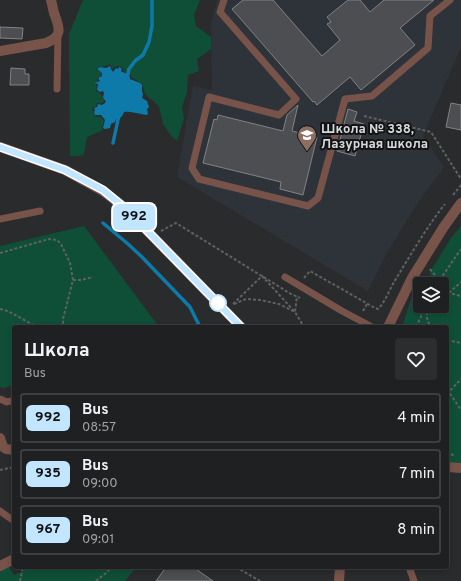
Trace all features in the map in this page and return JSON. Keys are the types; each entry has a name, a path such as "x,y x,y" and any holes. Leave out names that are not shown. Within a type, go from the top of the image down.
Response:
{"street":[{"path":"0,51 46,43 56,38 59,24 51,0"},
{"path":"0,147 65,170 103,190 125,208 239,325"},
{"path":"389,325 412,278 443,228 461,203"},
{"path":"0,438 5,449 12,449"},
{"path":"449,467 461,468"},
{"path":"0,566 12,560"},
{"path":"339,581 340,569"}],"lane":[{"path":"224,0 220,12 296,99 279,115 209,97 192,168 199,179 308,206 318,198 345,99 372,96 428,48 430,16 450,0"},
{"path":"57,89 58,33"},
{"path":"0,219 40,211"},
{"path":"285,277 368,325"},
{"path":"0,399 7,402 12,401"},
{"path":"0,511 12,520"},
{"path":"410,569 414,581"}],"path":[{"path":"364,116 432,132 461,179"},
{"path":"452,196 461,185"},
{"path":"298,285 310,271 378,309 417,245 448,201"},
{"path":"158,232 176,223 291,294"},
{"path":"0,253 49,239 57,240 61,244 70,263 73,280 63,319 63,325"},
{"path":"441,277 461,249"},
{"path":"429,267 437,277"},
{"path":"262,276 295,312 303,325"},
{"path":"262,276 233,304 246,299 260,300 279,304 295,312"},
{"path":"73,280 93,277"},
{"path":"449,294 461,282"},
{"path":"449,294 461,296"},
{"path":"295,312 297,296"},
{"path":"0,309 8,311 33,325"},
{"path":"417,325 423,313"},
{"path":"427,313 429,325"},
{"path":"449,341 461,344"},
{"path":"449,392 461,379"},
{"path":"449,394 461,410"},
{"path":"0,470 12,467"},
{"path":"20,581 23,569"},
{"path":"96,581 110,569"},
{"path":"239,569 260,581"}],"shaded area":[{"name":"Школа № 338, Лазурная школа","path":"217,0 461,0 461,47 423,136 444,167 419,201 388,251 368,291 177,177 193,86 212,90 211,23"}],"green space":[{"path":"83,0 200,0 194,15 196,26 211,37 211,49 197,59 199,71 188,75 187,92 182,107 184,119 177,141 172,137 163,124 159,106 145,94 142,84 131,77 131,75 123,71 124,69 119,66 112,69 110,64 97,68 96,70 101,72 101,76 97,78 98,81 94,83 97,85 96,91 101,94 105,101 102,103 97,103 96,106 92,108 95,116 101,117 104,121 102,128 103,130 87,137 84,154 80,156 70,156 69,34"},
{"path":"84,226 158,325 12,325 12,386 3,388 0,387 0,246"},
{"path":"461,226 461,466 449,464 449,325 403,325 413,293 413,313 449,313 449,277 430,277 430,272 451,238"},
{"path":"8,565 14,575 27,569 134,569 125,581 0,581 0,569"}],"water":[{"path":"110,66 113,72 119,67 122,69 121,71 130,76 130,79 142,85 142,98 147,101 149,107 147,109 148,114 146,115 124,112 122,117 116,119 115,122 111,124 110,128 105,129 103,128 105,120 101,115 95,115 94,112 94,108 97,107 98,104 102,105 106,102 103,97 104,93 103,91 100,92 97,90 98,84 94,83 100,81 98,78 102,76 102,73 97,69 100,67 106,68"}],"building":[{"path":"243,0 273,0 322,56 340,40 327,24 331,22 327,17 348,0 360,0 370,12 384,0 434,0 400,28 415,45 361,90 350,77 317,105 232,9"},
{"path":"0,27 23,28 22,39 0,38"},
{"path":"11,68 25,69 25,74 29,74 29,85 10,85"},
{"path":"451,103 461,105 461,130 446,127"},
{"path":"298,105 292,131 317,137 303,195 280,189 281,182 203,163 214,119 217,120 218,115 283,131 287,115"},
{"path":"348,109 357,112 354,121 364,124 355,156 337,151"},
{"path":"165,569 196,569 213,581 156,581"}],"waterway":[{"path":"127,78 129,69 135,61 143,55 149,42 152,26 152,0"},
{"path":"113,143 119,115"},
{"path":"103,223 141,256 190,307 199,325"}],"bus line":[{"name":"992","path":"0,147 65,170 103,190 125,208 239,325"}],"place":[{"name":"Школа № 338, Лазурная школа","path":"307,152"}]}
